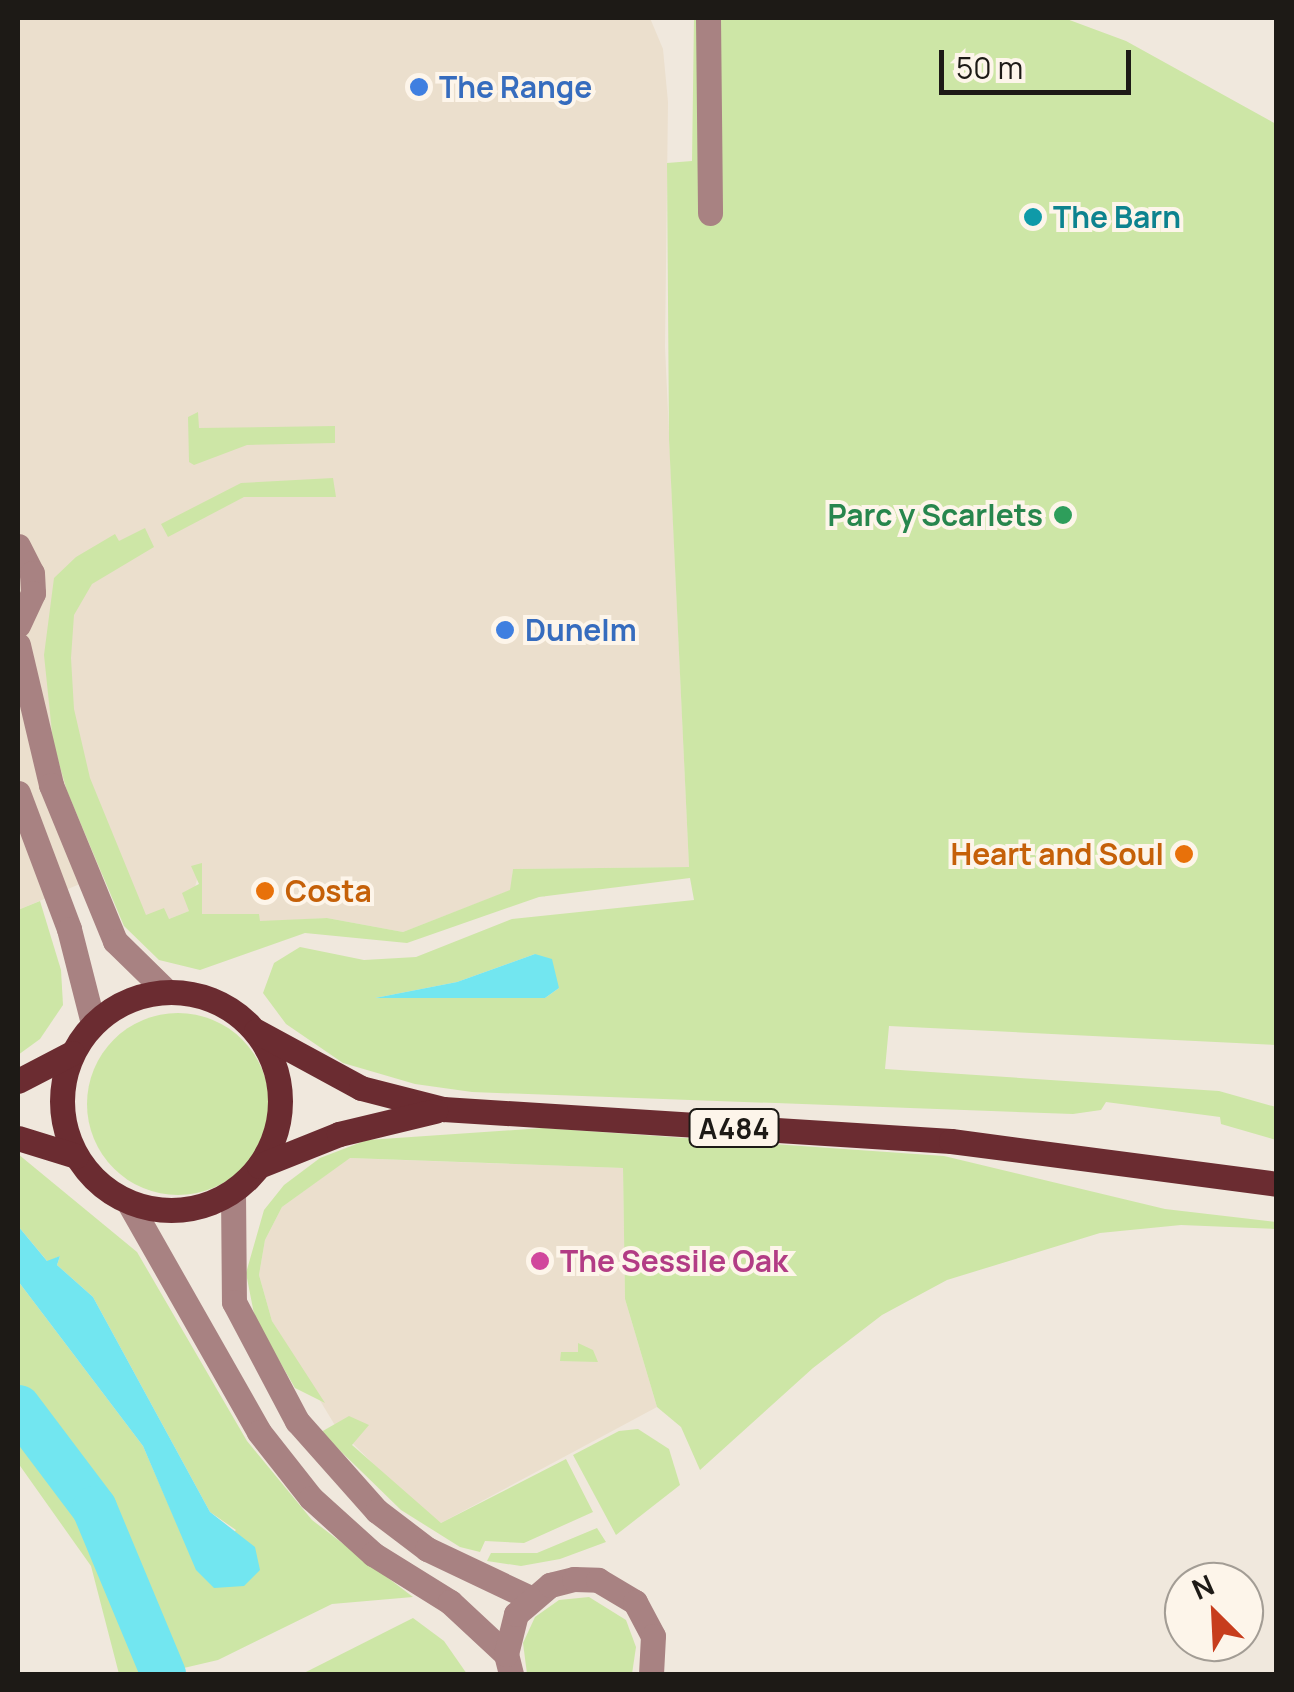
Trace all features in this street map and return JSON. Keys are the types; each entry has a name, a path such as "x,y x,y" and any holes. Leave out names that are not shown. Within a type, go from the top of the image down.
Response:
{"main road":[{"path":"166,991 228,1007 256,1031 274,1062 281,1098 276,1134 259,1166 233,1192 182,1209 129,1203 98,1184 76,1156 63,1123 62,1093 72,1052 93,1023 123,1002 166,991"},
{"name":"A484","path":"256,1031 361,1088 444,1109 951,1141 1276,1184"},
{"path":"18,1081 72,1052"},
{"name":"A484","path":"259,1166 339,1134 444,1109"},
{"path":"18,1138 76,1156"}],"street":[{"path":"708,18 710,214"},
{"path":"18,546 32,573 33,594 18,625"},
{"path":"18,645 51,785 115,941 166,991"},
{"path":"18,793 69,929 93,1023"},
{"path":"233,1192 234,1302 297,1421 377,1511 428,1548 530,1598"},
{"path":"129,1203 259,1432 311,1498 373,1554 450,1602 509,1664"},
{"path":"509,1664 516,1614 530,1598 574,1578 620,1590 646,1618 653,1636 651,1674"}],"shaded area":[{"path":"18,18 650,18 663,49 668,102 665,347 689,867 513,869 511,890 403,932 327,918 259,922 258,914 202,914 201,863 189,911 169,919 145,915 125,865 18,910"},
{"path":"349,1158 623,1168 625,1299 657,1407 441,1523 405,1495 336,1427 272,1321 259,1275 265,1240 282,1207"}],"green space":[{"path":"694,18 1064,18 1126,41 1276,124 1276,1045 889,1026 885,1069 1219,1091 1276,1107 1276,1140 1221,1124 1220,1117 1106,1102 1101,1110 1073,1114 472,1092 415,1084 343,1063 286,1024 263,993 274,963 300,947 364,960 416,957 512,919 694,900 690,878 539,897 407,943 305,933 200,970 159,960 124,926 67,791 53,742 44,655 54,578 76,557 115,534 119,541 145,528 154,547 92,584 74,615 71,658 74,709 90,778 146,915 164,908 169,919 189,911 182,893 199,884 191,866 202,863 202,914 259,914 260,921 327,918 403,932 510,890 513,869 689,867 669,439 667,163 692,161","holes":["535,954 559,988 545,998 375,998 457,982"]},
{"path":"198,412 199,428 335,426 335,443 247,445 194,465 189,462 188,417"},
{"path":"333,478 336,497 244,497 168,537 161,524 241,483"},
{"path":"40,901 61,970 63,1005 40,1039 18,1055 18,910"},
{"path":"178,1013 213,1020 242,1040 262,1069 269,1104 262,1139 242,1168 213,1188 178,1195 143,1188 114,1168 94,1139 87,1104 94,1069 114,1040 143,1020"},
{"path":"543,1128 944,1156 1165,1209 1276,1222 1276,1229 1181,1225 1100,1233 947,1280 882,1315 813,1368 700,1470 681,1427 657,1407 625,1299 623,1168 350,1158 282,1207 265,1240 259,1275 272,1321 325,1403 295,1388 255,1319 246,1273 264,1210 284,1185 320,1158 367,1140"},
{"path":"18,1154 137,1252 247,1441 312,1520 413,1597 332,1604 218,1660 158,1674 119,1674 91,1566 18,1463 18,1281 143,1446 197,1570 236,1530 210,1512 93,1297 57,1265 60,1256 48,1262 18,1226"},
{"path":"578,1343 593,1350 598,1362 560,1361 561,1352 578,1352"},
{"path":"349,1416 369,1425 352,1445 441,1523 566,1459 593,1512 524,1543 485,1541 480,1552 460,1547 401,1510 321,1432"},
{"path":"638,1429 669,1449 680,1485 616,1535 573,1455 619,1431"},
{"path":"597,1528 606,1542 560,1559 521,1566 487,1561 491,1553 537,1553"},
{"path":"589,1597 626,1620 636,1647 632,1674 527,1674 523,1643 535,1617 559,1600"},
{"path":"413,1618 444,1641 467,1674 302,1674"}],"water":[{"path":"535,954 552,959 559,988 545,998 375,998 457,982"},
{"path":"18,1226 47,1261 60,1256 57,1265 93,1297 210,1512 255,1547 260,1570 244,1586 214,1588 196,1570 143,1446 18,1281"}],"waterway":[{"path":"18,1407 94,1508 163,1674"}],"place":[{"name":"The Range","path":"419,87"},
{"name":"The Barn","path":"1033,217"},
{"name":"Parc y Scarlets","path":"1063,515"},
{"name":"Dunelm","path":"505,630"},
{"name":"Heart and Soul","path":"1184,854"},
{"name":"Costa","path":"265,891"},
{"name":"The Sessile Oak","path":"540,1261"}]}
